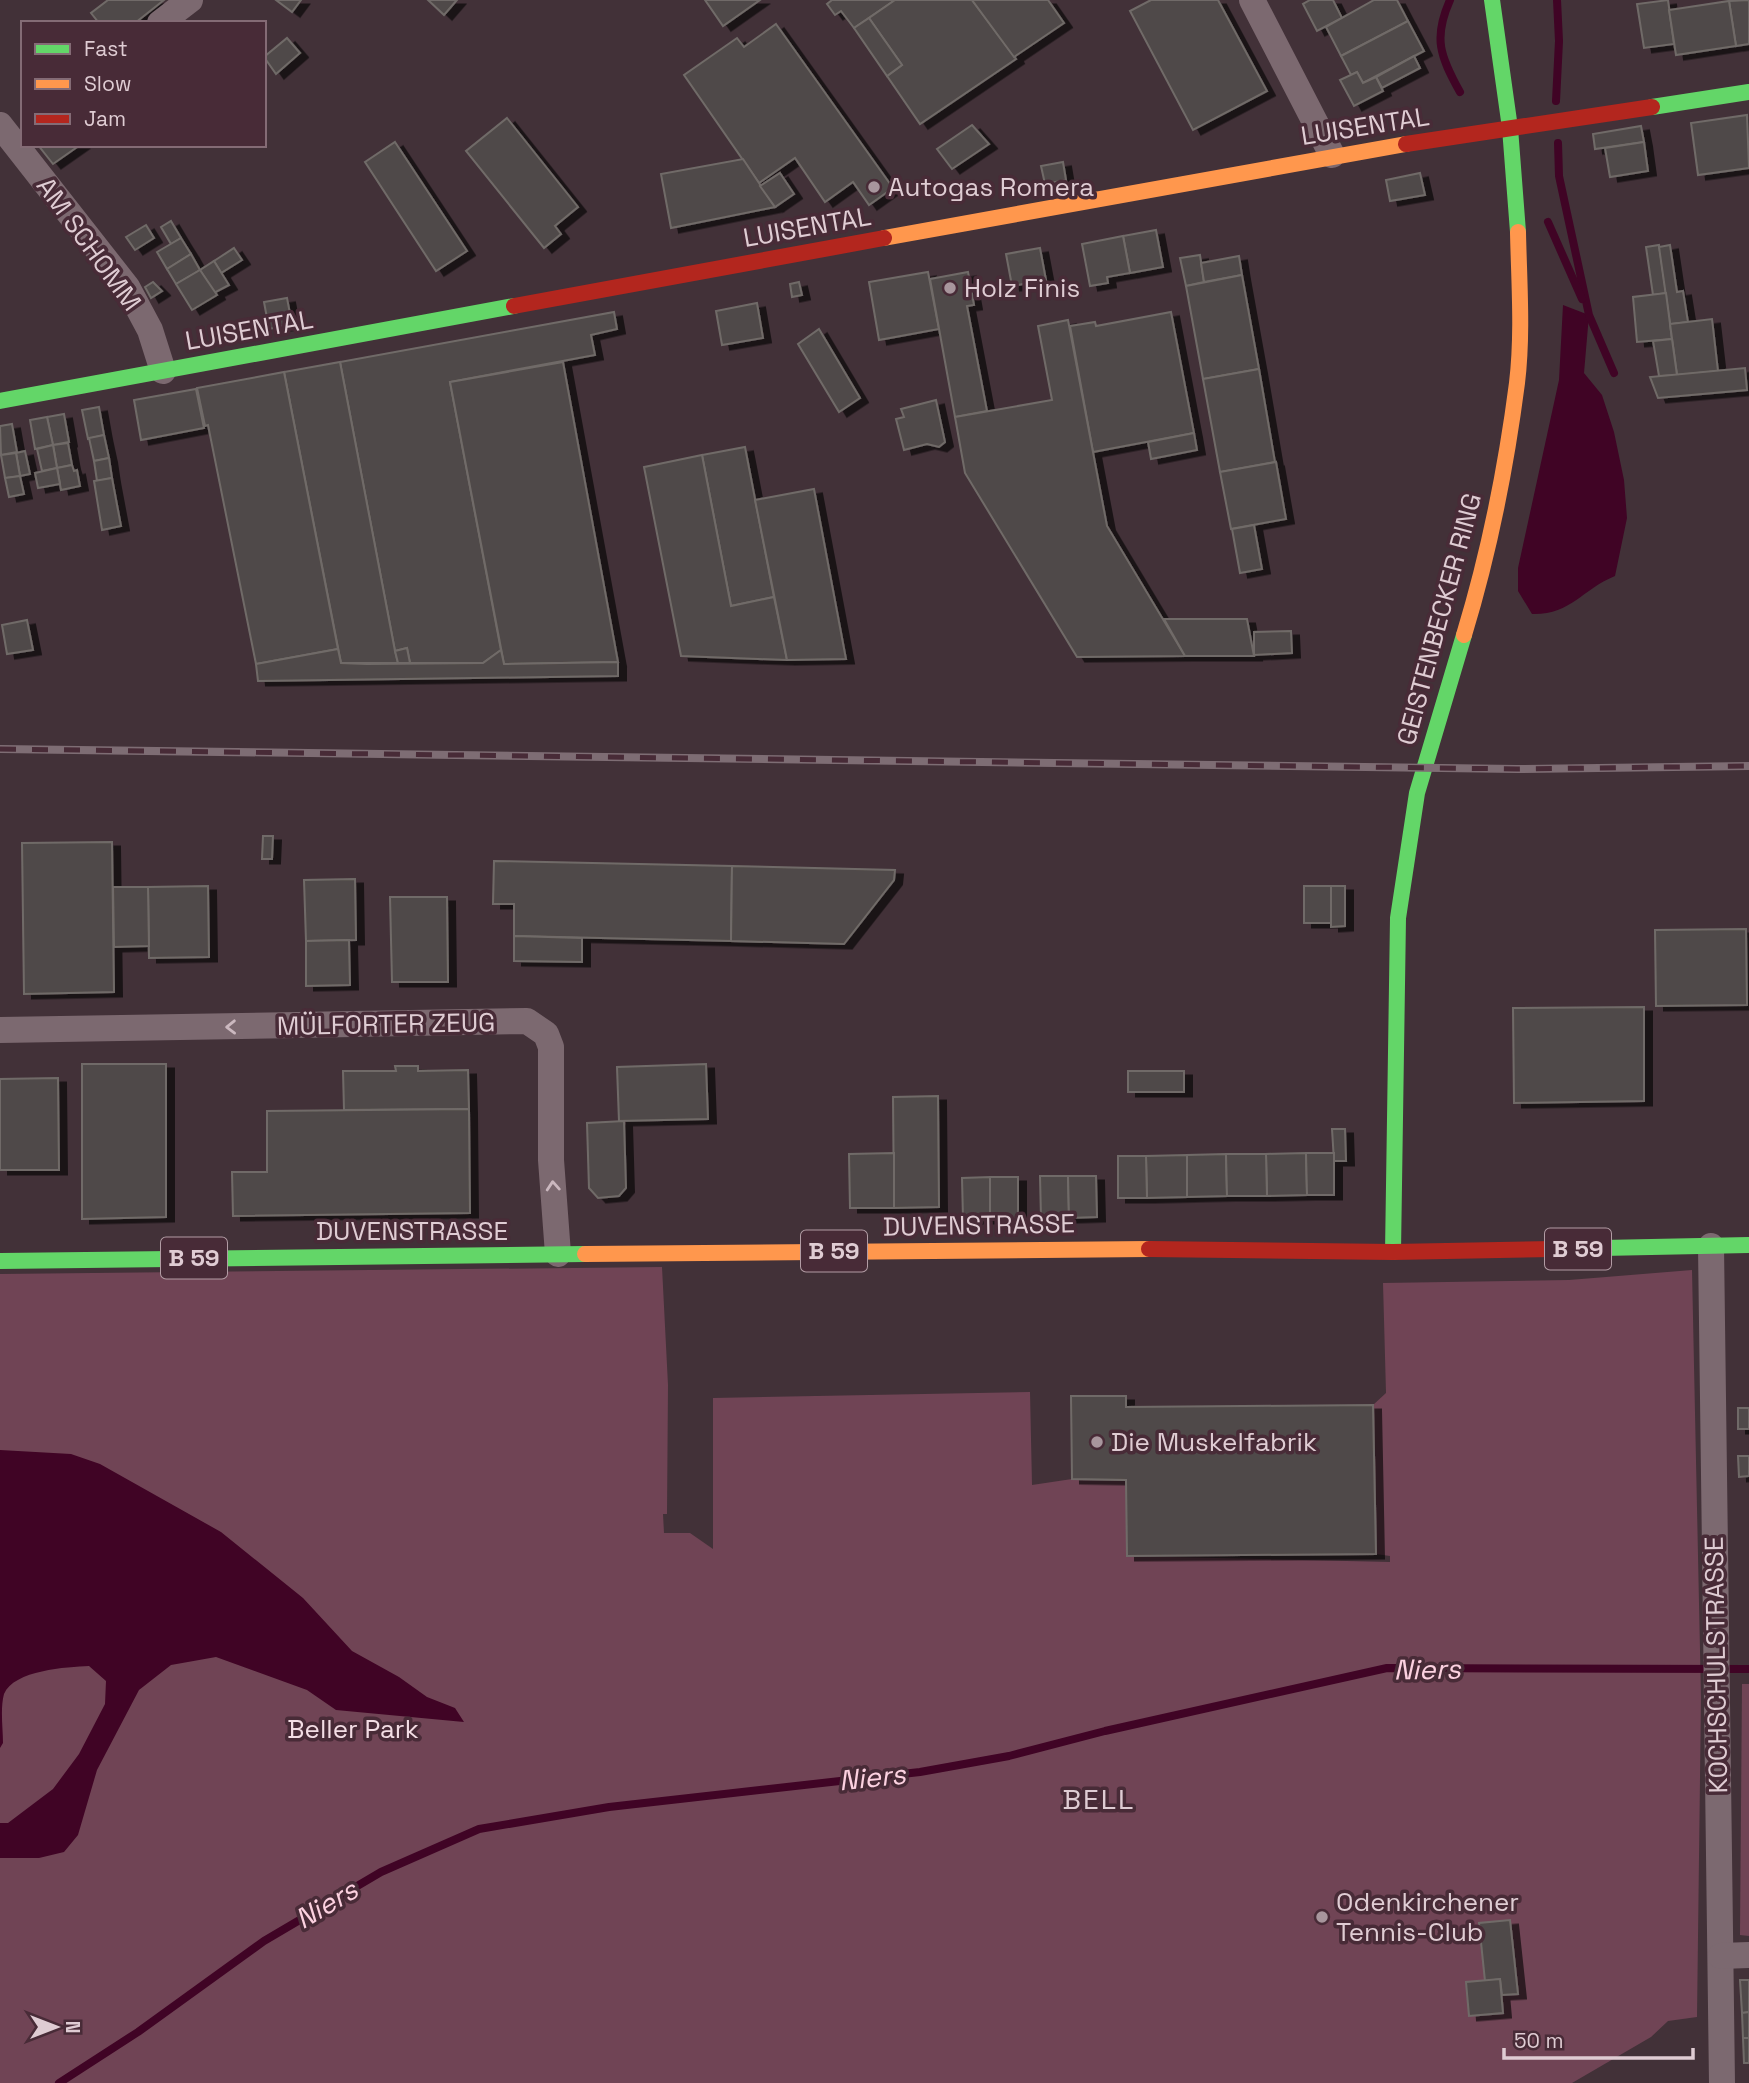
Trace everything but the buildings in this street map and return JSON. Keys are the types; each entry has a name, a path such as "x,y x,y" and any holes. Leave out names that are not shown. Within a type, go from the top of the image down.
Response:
{"main road":[{"name":"GEISTENBECKER RING","path":"1393,1252 1398,918 1408,838 1417,793 1486,558 1517,381 1520,295 1510,128 1492,0"},
{"name":"LUISENTAL","path":"0,401 1332,155 1749,92"},
{"name":"DUVENSTRASSE","path":"0,1261 1099,1248 1393,1252 1749,1245"}],"street":[{"path":"163,21 190,0"},
{"path":"1252,0 1332,155"},
{"name":"AM SCHOMM","path":"7,126 21,145"},
{"name":"AM SCHOMM","path":"23,147 127,287 150,330 163,371"},
{"name":"MÜLFORTER ZEUG","path":"0,1030 527,1021 545,1034 551,1047 551,1160 558,1254"},
{"name":"KOCHSCHULSTRASSE","path":"1711,1246 1722,2083"},
{"path":"1721,1956 1749,1955"}],"green space":[{"name":"Beller Park","path":"662,1267 668,1385 667,1514 663,1514 664,1533 690,1533 713,1549 713,1398 1030,1392 1032,1485 1072,1479 1126,1480 1128,1556 1390,1562 1390,1556 1376,1554 1373,1405 1386,1393 1383,1283 1569,1280 1692,1270 1701,1698 1697,2017 1668,2021 1651,2037 1572,2083 0,2083 0,1274"},
{"path":"1742,1684 1749,1684 1749,1936 1740,1935"}],"shaded area":[{"path":"1563,305 1589,315 1584,373 1602,395 1614,432 1624,480 1627,518 1615,576 1566,606 1532,614 1518,591 1518,568 1559,380"},
{"path":"0,1450 71,1454 100,1464 221,1532 303,1598 352,1651 399,1677 427,1697 455,1708 464,1722 336,1710 307,1690 216,1657 171,1665 139,1690 97,1770 78,1835 64,1852 39,1858 0,1858 0,1823 8,1823 53,1789 79,1754 105,1704 106,1681 89,1666 42,1671 18,1680 4,1694 3,1743 0,1748"}],"waterway":[{"path":"1450,0 1442,25 1441,47 1460,92"},
{"path":"1556,101 1559,41 1557,0"},
{"path":"1558,143 1559,176 1589,315 1614,373"},
{"path":"1548,222 1582,299"},
{"name":"Niers","path":"59,2083 138,2032 264,1941 381,1872 479,1829 609,1807 920,1772 1009,1756 1105,1731 1387,1668 1749,1669"}],"railway":[{"path":"0,749 1517,769 1749,766"}],"traffic: fast":[{"path":"1492,0 1510,128 1518,232"},
{"path":"1652,107 1749,92"},
{"path":"0,401 514,306"},
{"path":"1393,1252 1398,918 1417,793 1464,635"},
{"path":"1553,1249 1749,1245"},
{"path":"0,1261 585,1254"}],"traffic: slow":[{"path":"884,238 1406,144"},
{"path":"1464,635 1496,510 1517,383 1520,326 1518,232"},
{"path":"585,1254 1149,1249"}],"traffic: jam":[{"path":"1406,144 1652,107"},
{"path":"514,306 884,238"},
{"path":"1149,1249 1393,1252 1553,1249"}],"place":[{"name":"Autogas Romera","path":"874,187"},
{"name":"Holz Finis","path":"950,288"},
{"name":"Die Muskelfabrik","path":"1097,1442"},
{"name":"Odenkirchener Tennis-Club","path":"1322,1917"}],"district":[{"name":"BELL","path":"1099,1799"}]}
